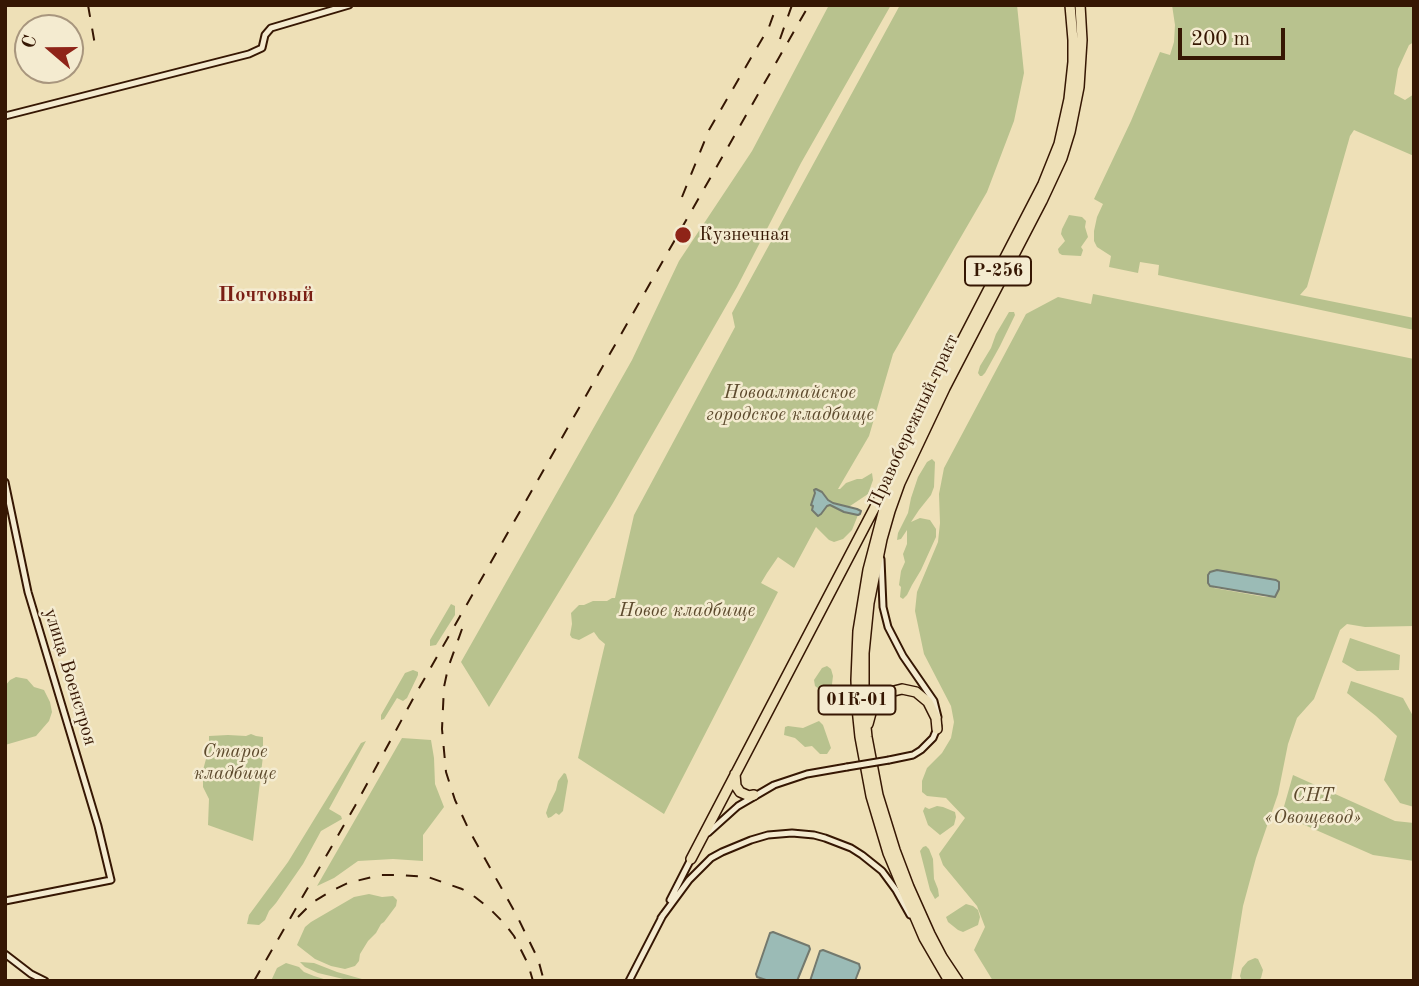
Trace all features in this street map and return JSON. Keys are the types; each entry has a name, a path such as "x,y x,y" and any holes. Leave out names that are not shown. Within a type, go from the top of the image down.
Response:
{"highway":[{"name":"Правобережный тракт","path":"949,981 924,938 888,853 871,796 860,737 856,680 858,631 876,537 894,480 1052,162 1063,130 1078,40 1075,5"},
{"name":"Правобережный тракт","path":"929,414 900,483 883,539 865,631 863,680 867,737 878,795 895,850 930,934 958,981"},
{"path":"691,859 929,414"},
{"path":"867,737 871,713 879,699 902,689 916,692 928,702 936,718 937,729"},
{"path":"737,769 735,781 740,792 754,795"}],"main road":[{"path":"5,116 250,54 261,48 271,29 349,5"},
{"name":"улица Военстроя","path":"5,482 28,592 98,826 111,880 5,901"},
{"path":"629,981 703,839 738,806 754,795 795,777 913,755 933,738 937,729 938,712 934,701 898,647 885,619 881,576 883,539"},
{"path":"661,918 689,880 711,858 768,835 803,833 851,848 874,864 896,890 924,938"},
{"path":"5,954 45,981"}],"green space":[{"path":"829,5 891,5 801,163 737,287 613,503 489,707 461,662 632,360 679,261 752,151"},
{"name":"Новоалтайское городское кладбище","path":"900,5 1017,5 1024,73 1014,121 987,192 893,354 869,436 838,489 872,473 873,480 868,494 847,508 831,502 830,505 844,512 858,515 852,530 843,539 834,542 816,527 794,568 778,557 767,573 761,583 778,592 664,814 578,758 605,644 594,632 579,640 572,638 571,613 579,605 615,598 634,515 735,327 732,313"},
{"path":"1172,5 1414,5 1414,42 1409,45 1398,69 1394,94 1405,100 1414,94 1414,156 1354,130 1350,136 1307,287 1300,295 1414,318 1414,330 1158,275 1159,265 1140,262 1138,273 1109,267 1111,256 1097,247 1094,241 1097,217 1103,204 1094,199 1160,52 1170,55 1175,25"},
{"path":"1069,215 1082,217 1086,221 1088,237 1081,247 1081,256 1059,253 1058,249 1065,241 1061,234 1062,229"},
{"path":"1093,294 1414,359 1414,626 1365,627 1347,624 1340,630 1314,699 1297,718 1288,744 1278,794 1243,906 1231,981 993,981 974,950 985,927 977,906 943,865 939,854 965,818 946,798 927,796 922,792 922,781 927,768 942,753 951,738 954,722 951,706 924,654 915,611 917,592 938,542 939,494 944,468 1026,314 1058,297 1091,304","holes":["1217,570 1279,582 1274,597 1214,588"]},
{"path":"1009,312 1014,312 1015,315 985,373 980,376 980,366"},
{"path":"932,459 935,462 934,487 911,522 920,518 930,520 936,529 936,537 921,570 903,599 900,597 899,585 905,562 903,554 907,544 907,530 901,539 897,540 898,533 908,513 918,477 927,462"},
{"path":"451,604 455,606 455,615 436,645 430,646 430,640"},
{"path":"1350,638 1400,655 1399,670 1357,671 1342,662"},
{"path":"827,666 833,676 835,694 831,699 826,699 815,686 814,680 822,668"},
{"path":"413,670 418,672 418,675 407,698 403,701 397,698 381,720 381,715 405,673"},
{"path":"16,677 27,679 34,687 44,690 52,712 49,721 36,736 5,745 5,686"},
{"path":"1351,681 1403,698 1413,716 1414,807 1400,803 1384,780 1397,736 1347,693"},
{"path":"819,721 831,748 827,754 820,754 812,746 805,747 795,738 784,735 785,727 803,728"},
{"name":"Старое кладбище","path":"251,734 263,737 253,841 208,825 209,799 203,787 209,736"},
{"path":"402,738 431,740 435,784 444,807 423,835 423,861 358,861 317,886"},
{"path":"366,741 329,809 342,819 321,831 303,864 265,920 259,925 247,924 249,915 288,862 361,743"},
{"path":"564,773 568,781 563,811 548,818 546,813 549,804"},
{"name":"СНТ «Овощевод»","path":"1293,775 1395,821 1414,823 1414,861 1373,855 1281,817"},
{"path":"937,806 955,812 956,817 954,825 940,835 928,825 923,811 925,807 929,809"},
{"path":"926,846 933,859 934,879 939,896 935,899 920,851"},
{"path":"369,894 393,896 397,900 396,906 368,941 355,966 345,969 331,966 315,959 297,945 305,927 311,922 354,897"},
{"path":"966,904 978,910 980,917 978,925 963,932 948,922 946,917"},
{"path":"1255,958 1263,970 1261,978 1258,981 1242,981 1242,968"},
{"path":"300,962 314,963 369,981 352,981 318,973"},
{"path":"286,963 330,981 271,981 277,968"}],"water":[{"path":"816,489 833,503 857,509 861,511 860,514 844,512 830,505 818,516 811,505"},
{"path":"1217,570 1276,580 1279,582 1279,589 1275,597 1210,586 1208,575"},
{"path":"770,933 809,946 797,981 769,981 757,977"},
{"path":"820,951 859,964 855,981 810,981"}],"railway":[{"path":"88,5 95,45"},
{"path":"682,197 709,130 769,27 777,5"},
{"path":"780,39 792,5"},
{"path":"254,981 809,5"},
{"path":"462,629 444,687 442,729 446,772 469,830 538,959 544,981"},
{"path":"298,917 313,902 348,883 380,875 428,877 462,889 489,908 514,936 533,981"}],"place":[{"name":"Кузнечная","path":"683,235"}],"district":[{"name":"Почтовый","path":"266,295"}],"park label":[{"name":"Новое кладбище","path":"687,611"}]}
